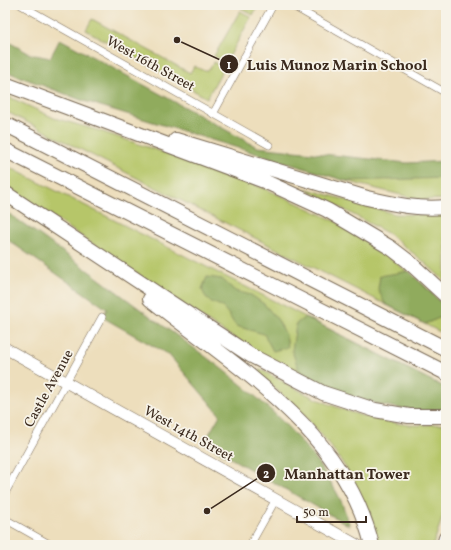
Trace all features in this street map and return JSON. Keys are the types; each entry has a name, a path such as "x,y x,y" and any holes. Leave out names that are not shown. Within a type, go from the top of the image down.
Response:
{"highway":[{"path":"5,84 264,181 327,210 369,234 397,253 446,296"},
{"path":"107,121 219,152 367,198 398,205 432,208 446,207"},
{"path":"5,124 446,349"},
{"path":"5,150 446,374"},
{"path":"5,193 250,355 322,392 375,410 409,416 446,416"},
{"path":"71,236 271,392 327,451 342,472 355,496 372,545"},
{"path":"444,545 446,538"}],"street":[{"name":"West 16th Street","path":"21,5 269,145"},
{"path":"213,114 273,5"},
{"path":"291,5 446,93"},
{"name":"Castle Avenue","path":"5,493 102,317"},
{"name":"West 14th Street","path":"5,348 357,545"},
{"path":"250,545 276,499"},
{"path":"5,519 50,545"}],"green space":[{"path":"243,5 258,5 253,15 241,8"},
{"path":"240,11 251,17 227,61 225,62 214,56"},
{"path":"92,19 190,73 194,66 202,70 208,70 214,62 223,69 207,98 86,30"},
{"path":"60,39 257,147 407,163 446,161 446,178 346,181 81,100 5,71 5,40 30,54 50,58"},
{"path":"5,95 54,118 97,130 261,187 335,221 374,245 424,285 446,308 446,335 5,111"},
{"path":"5,165 446,388 383,406 280,366 221,330 5,185"},
{"path":"385,178 446,178 446,199 421,200 346,181"},
{"path":"304,188 395,214 428,215 446,213 446,282 423,261 389,234"},
{"path":"5,211 195,348 249,390 298,438 319,464 343,505 350,526 204,443 220,415 169,355 102,317 107,309 5,238"},
{"path":"409,271 446,308 446,315 425,324 385,304 378,289 380,276"},
{"path":"207,277 222,279 235,291 251,295 264,304 278,320 286,335 288,347 273,351 264,334 236,326 228,313 222,307 210,301 204,295 202,289"},
{"path":"305,317 446,388 446,411 427,411 390,407 336,391 301,376 292,351 296,324"},
{"path":"260,369 296,389 332,405 369,418 410,425 446,424 446,507 433,545 387,545 378,540 369,514 358,490 332,447 298,409 258,374"}],"place":[{"name":"Luis Munoz Marin School","path":"177,40"},
{"name":"Manhattan Tower","path":"207,511"}]}
